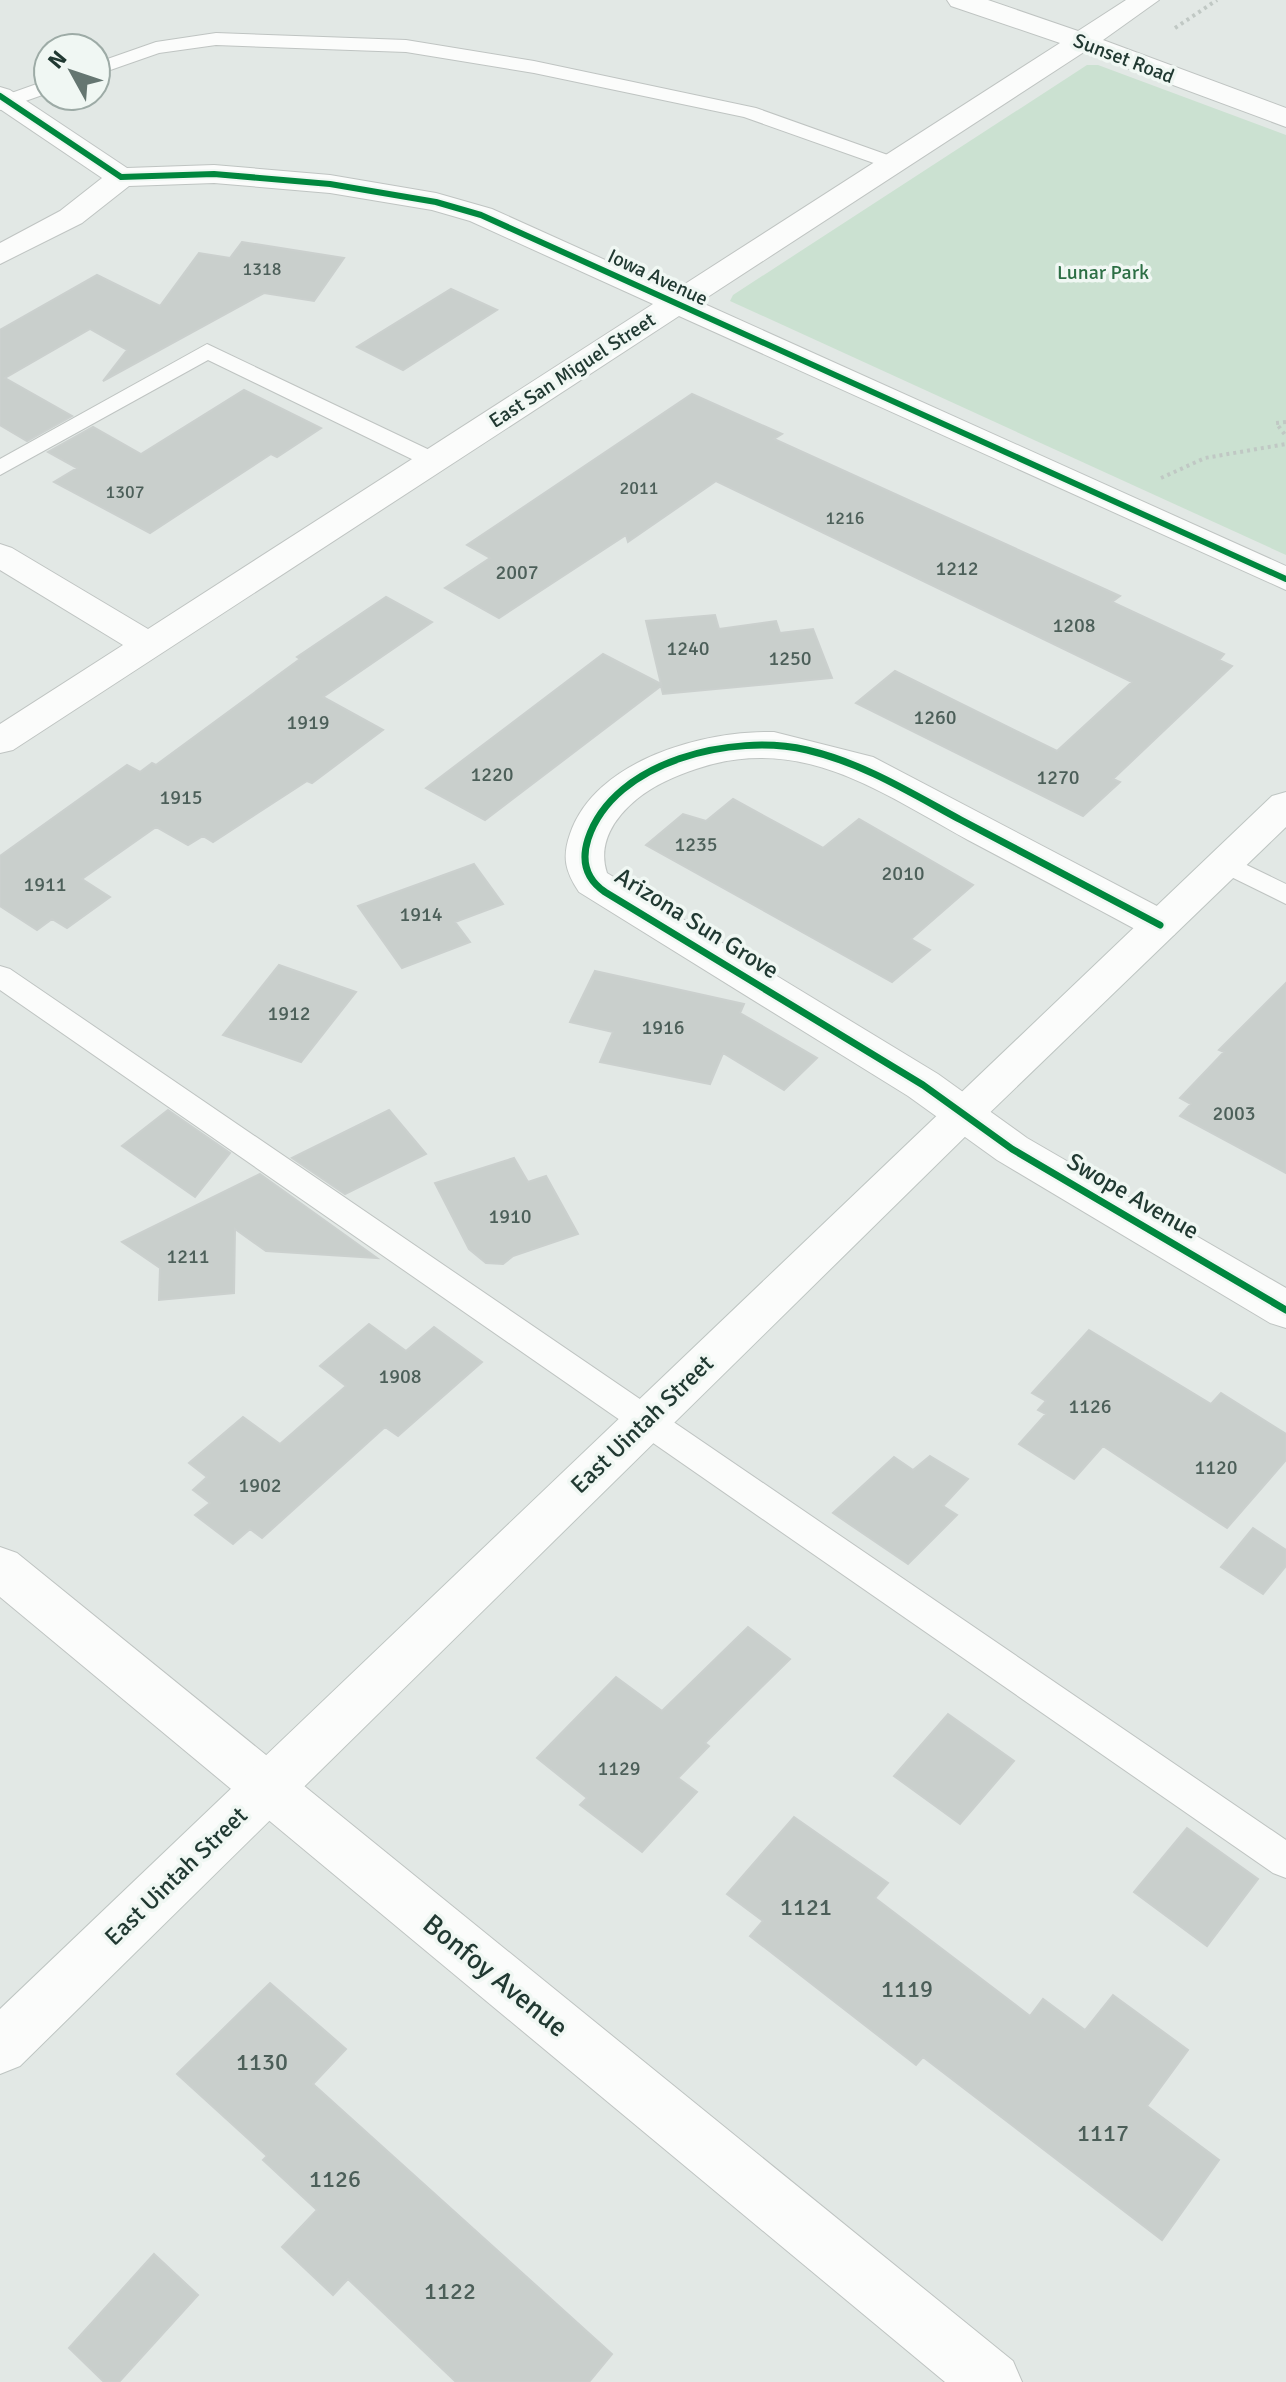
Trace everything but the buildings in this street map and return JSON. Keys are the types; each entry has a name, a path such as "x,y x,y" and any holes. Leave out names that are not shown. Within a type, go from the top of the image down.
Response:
{"street":[{"name":"Sunset Road","path":"961,0 1286,118"},
{"name":"East San Miguel Street","path":"0,741 1145,0"},
{"path":"0,255 71,217 121,177 2,100"},
{"name":"Iowa Avenue","path":"121,177 214,174 269,178 380,190 481,215 1286,579"},
{"path":"0,555 148,644"},
{"name":"Arizona Sun Grove","path":"964,1112 594,882 583,860 587,835 601,809 626,789 705,752 749,744 820,752 860,766 1160,925"},
{"name":"East Uintah Street","path":"0,2047 964,1112 1286,805"},
{"name":"Swope Avenue","path":"964,1112 1012,1149 1286,1310"},
{"name":"Bonfoy Avenue","path":"0,1568 992,2382"}],"lane":[{"path":"112,63 156,48 216,39 406,46 534,67 749,112 892,163"},
{"path":"2,100 32,91"},
{"path":"0,468 207,351 432,460"},
{"path":"1224,863 1286,895"},
{"path":"0,976 1286,1861"}],"path":[{"path":"1286,422 1276,423 1286,436"},
{"path":"1151,485 1171,470 1212,455 1286,444"}],"green space":[{"name":"Lunar Park","path":"1087,65 1098,65 1286,135 1286,555 730,301 733,295"}],"cycle path":[{"path":"0,96 121,177 214,174 330,184 436,202 481,215 1286,579"},
{"path":"1160,925 860,766 774,744 723,749 672,763 648,774 625,788 607,805 593,825 584,852 588,874 605,892 923,1085 1012,1149 1286,1310"}]}
